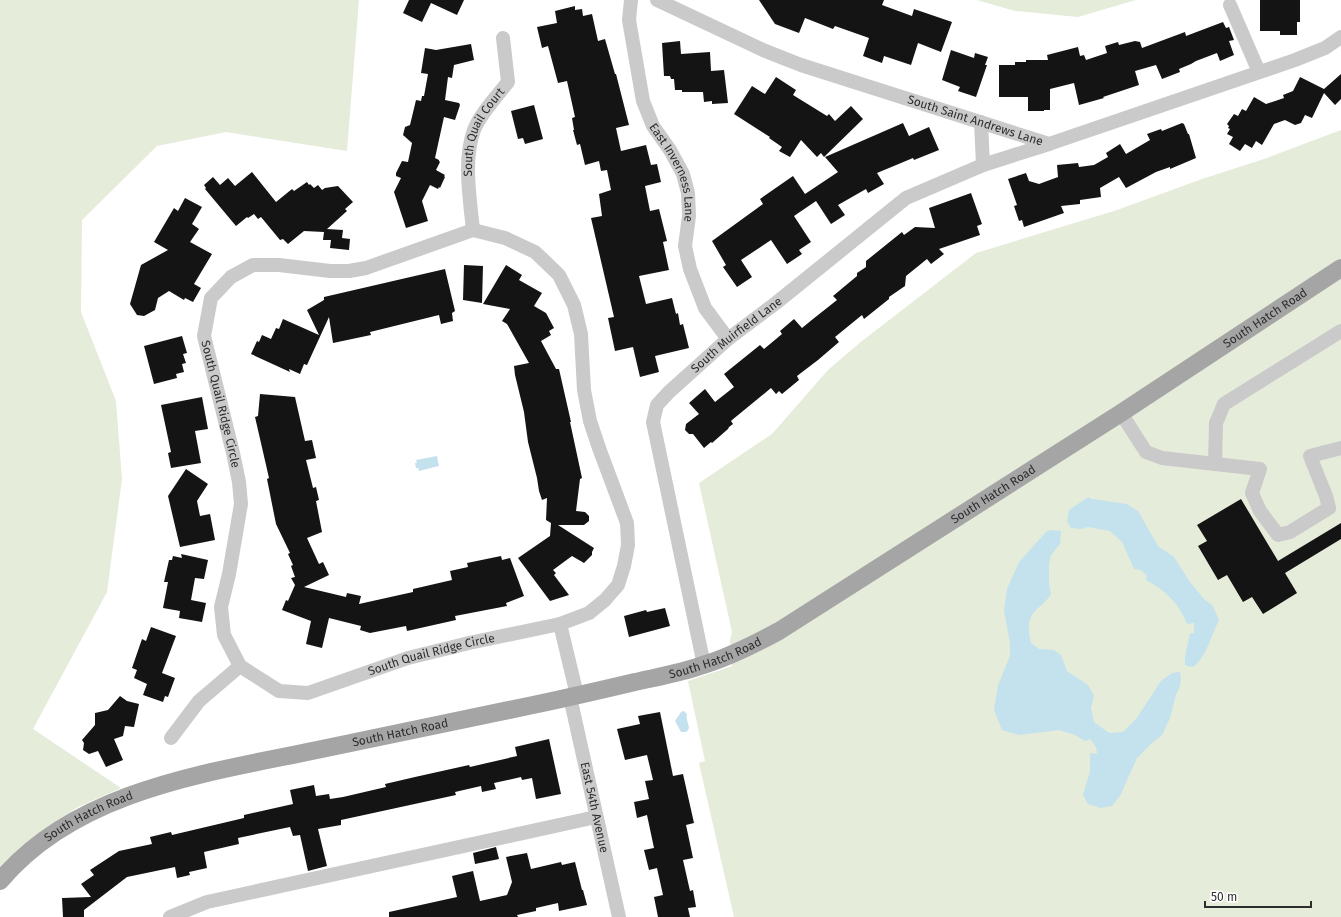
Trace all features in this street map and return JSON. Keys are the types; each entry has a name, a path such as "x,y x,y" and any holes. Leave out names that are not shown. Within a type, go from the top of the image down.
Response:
{"main road":[{"name":"South Hatch Road","path":"0,881 13,866 30,851 73,822 108,805 150,788 215,771 669,675 704,665 742,650 779,631 1121,413 1341,268"}],"street":[{"name":"East Inverness Lane","path":"631,0 629,20 643,101 653,126 670,150 683,174 688,193 689,216 685,246 690,269 705,308 728,339"},
{"name":"South Saint Andrews Lane","path":"657,0 763,50 795,62 1049,144 1325,48 1341,37"},
{"path":"1230,5 1259,72"},
{"name":"South Quail Court","path":"473,230 469,152 474,129 484,113 508,82 503,38"},
{"path":"981,122 983,165"},
{"name":"South Muirfield Lane","path":"704,665 653,422 657,405 669,392 728,339 782,298 906,198 983,165 1049,144"},
{"name":"South Quail Ridge Circle","path":"473,230 505,238 535,252 559,275 574,305 580,334 584,390 590,421 598,448 627,523 628,545 624,566 618,585 605,600 589,613 560,624 469,643 408,658 308,693 279,691 240,666 224,635 221,607 229,574 242,504 233,453 204,336 212,298 230,277 253,265 279,265 330,271 349,271 366,268 473,230"},
{"path":"1216,464 1216,423 1224,404 1341,331"},
{"path":"1121,413 1146,452 1162,458 1260,469 1252,493 1260,511 1278,534 1290,532 1329,508 1326,496 1310,456 1341,448"},
{"name":"East 54th Avenue","path":"560,624 596,817 619,917"},
{"path":"171,738 199,701 240,666"},
{"path":"170,917 207,902 596,817"}],"green space":[{"path":"0,0 359,0 347,151 226,132 157,146 82,220 81,312 116,401 122,479 107,592 33,729 121,788 78,807 36,835 0,871"},
{"path":"977,0 1136,0 1078,17 1015,11"},
{"path":"1341,130 1341,917 734,917 699,763 705,761 688,681 732,666 730,640 732,632 699,483 772,434 828,370 862,341 976,253 1117,210 1202,179 1267,158"}],"water":[{"path":"437,456 439,466 419,471 418,468 416,468 416,460"},
{"path":"1088,497 1092,499 1127,504 1138,511 1158,546 1174,557 1190,582 1204,599 1213,606 1219,620 1205,652 1198,663 1194,666 1191,667 1185,665 1185,661 1190,634 1194,633 1194,623 1187,624 1176,603 1159,588 1146,580 1147,576 1141,570 1134,569 1122,542 1110,531 1088,527 1081,529 1071,528 1067,521 1069,510"},
{"path":"1047,531 1061,531 1060,544 1051,555 1049,565 1049,584 1051,594 1030,618 1030,640 1031,643 1039,649 1054,650 1061,655 1067,671 1088,685 1094,696 1091,708 1094,722 1109,733 1123,732 1136,719 1161,681 1172,673 1180,672 1181,680 1179,689 1176,694 1170,718 1162,735 1137,758 1120,796 1112,806 1100,808 1088,804 1083,795 1090,771 1090,753 1097,754 1096,747 1090,739 1085,741 1075,735 1059,730 1019,735 1002,730 994,710 998,685 1010,656 1010,643 1004,611 1007,589 1019,562"},
{"path":"684,711 687,714 689,728 686,732 681,732 675,721 681,712"}],"building":[{"path":"409,0 464,0 457,15 431,3 422,22 403,13"},
{"path":"759,0 884,0 882,5 912,16 914,9 952,22 941,52 918,43 911,65 884,56 882,63 863,56 869,38 835,26 833,29 805,18 799,33 775,24"},
{"path":"1260,0 1300,0 1300,22 1297,22 1297,35 1280,35 1280,31 1260,31"},
{"path":"575,6 575,10 582,9 583,16 592,14 598,41 605,39 629,125 616,128 621,151 646,145 651,165 657,164 661,182 645,186 650,211 659,209 667,241 663,242 669,270 639,276 646,304 672,298 676,314 678,313 680,325 683,324 689,348 655,356 659,372 640,377 633,347 615,351 608,318 614,317 591,218 602,216 599,194 611,190 607,170 601,171 599,161 585,165 580,144 577,145 573,130 572,118 575,117 567,81 558,83 548,46 542,48 537,27 557,23 555,11"},
{"path":"1223,22 1226,28 1229,27 1234,40 1229,41 1234,55 1220,61 1217,53 1179,69 1180,72 1162,79 1156,65 1135,71 1139,85 1103,97 1104,98 1079,105 1074,83 1050,89 1050,110 1044,111 1028,111 1028,97 999,97 999,65 1015,65 1015,62 1026,62 1026,60 1048,60 1047,55 1078,47 1080,56 1084,55 1086,60 1107,53 1105,46 1118,42 1119,45 1135,41 1140,42 1142,48 1185,32 1186,36"},
{"path":"680,41 681,54 710,52 711,71 724,70 728,103 712,104 712,101 704,102 703,92 682,92 682,90 675,90 674,79 671,79 670,76 664,76 662,43"},
{"path":"471,44 474,60 454,65 452,78 448,77 445,100 459,103 460,105 455,120 444,117 435,158 440,162 436,170 445,175 445,177 440,188 439,187 438,189 430,185 422,201 428,221 406,228 394,192 401,178 396,176 396,173 402,161 408,162 412,143 403,135 405,127 410,125 416,100 421,101 422,96 424,96 428,74 421,73 425,48 436,50"},
{"path":"951,50 974,58 975,53 988,57 985,65 987,65 976,97 958,91 960,87 942,80"},
{"path":"1341,74 1341,99 1335,105 1324,93 1312,118 1305,115 1301,123 1295,125 1285,120 1274,124 1262,145 1256,141 1252,148 1245,144 1240,151 1229,144 1233,137 1227,134 1230,129 1228,128 1229,126 1227,124 1234,114 1238,116 1242,109 1246,111 1254,97 1266,104 1284,98 1283,95 1293,91 1300,77 1324,89"},
{"path":"776,77 796,90 793,95 827,116 829,114 835,121 851,106 863,119 824,157 821,153 817,157 801,140 790,157 779,151 782,147 769,138 770,137 734,114 752,86 765,94"},
{"path":"534,105 543,139 525,144 523,138 518,139 511,111"},
{"path":"903,123 909,136 929,127 939,150 914,160 913,158 877,173 884,184 868,193 866,189 838,205 845,215 831,224 816,201 794,216 811,242 799,250 802,254 787,264 771,240 741,260 752,277 737,287 723,267 726,265 712,241 763,204 760,199 793,176 805,194 838,172 825,157"},
{"path":"1182,123 1189,134 1196,158 1170,169 1170,167 1156,172 1126,188 1119,177 1100,188 1101,197 1080,200 1080,204 1061,206 1064,213 1024,227 1022,220 1019,221 1014,206 1017,205 1008,179 1026,173 1029,181 1039,184 1058,177 1057,165 1078,163 1079,167 1094,165 1108,157 1106,153 1120,144 1126,154 1150,140 1147,134 1161,129 1162,131"},
{"path":"252,172 276,202 292,189 294,191 307,182 314,188 318,185 322,190 325,188 338,186 353,202 345,209 347,211 327,229 343,230 342,238 350,239 349,250 330,248 331,240 323,240 324,232 304,231 288,244 283,239 280,240 261,217 258,219 254,214 248,218 247,217 236,226 205,189 206,188 204,185 213,177 220,185 228,178 235,186"},
{"path":"971,193 982,224 977,226 980,235 939,249 944,254 931,264 927,259 906,276 905,286 889,297 889,299 864,319 862,315 835,337 839,342 797,376 799,380 782,394 779,391 776,394 771,388 732,420 731,421 733,424 712,443 711,442 704,448 693,434 689,434 685,430 686,424 699,414 689,403 705,389 715,402 734,387 724,374 760,345 764,349 782,334 780,331 794,319 802,328 837,300 833,296 857,276 857,273 866,267 866,261 902,232 904,235 915,227 935,228 929,208"},
{"path":"185,198 202,207 192,224 199,229 190,242 212,254 194,284 201,288 193,302 185,298 184,300 169,291 158,298 155,310 144,316 137,315 130,304 141,265 168,250 154,242 174,208 178,211"},
{"path":"464,265 483,266 482,303 463,300"},
{"path":"506,265 522,275 519,280 542,293 534,306 546,313 554,328 549,331 551,335 541,341 556,369 559,369 571,422 582,478 580,479 576,511 585,512 589,516 589,521 584,525 558,525 594,548 592,555 584,563 572,556 553,570 556,573 554,575 569,595 550,601 518,558 550,536 551,523 546,520 547,498 542,500 539,491 528,442 524,412 515,375 514,366 529,363 507,324 502,321 510,309 483,304"},
{"path":"445,269 455,311 452,313 453,321 441,324 439,315 370,332 371,335 333,343 329,317 307,365 304,364 300,374 289,369 290,372 251,354 257,341 259,342 262,335 271,339 276,328 279,329 283,319 319,335 307,310 324,300 324,297"},
{"path":"182,336 187,353 183,354 186,363 182,364 184,372 176,374 177,378 154,384 144,346"},
{"path":"260,394 295,397 305,441 312,440 316,458 306,460 313,488 316,487 319,500 316,501 322,532 307,538 319,564 323,562 329,575 304,587 346,597 347,593 361,596 359,604 413,592 413,589 452,580 450,571 468,567 467,563 501,556 502,560 510,558 524,596 506,603 507,606 455,616 456,620 407,631 406,626 370,633 360,630 361,626 329,618 322,648 306,644 311,621 282,610 295,585 291,578 295,577 291,566 293,565 288,554 290,553 276,524 267,479 269,478 255,417 258,416"},
{"path":"202,397 208,429 195,431 201,463 171,468 168,453 171,452 161,405"},
{"path":"186,469 208,484 197,501 200,516 210,514 215,540 180,547 168,496"},
{"path":"1241,499 1278,561 1341,523 1341,539 1285,573 1297,593 1263,614 1252,597 1243,602 1227,575 1218,580 1198,546 1207,541 1197,525"},
{"path":"181,554 208,560 204,579 195,578 191,600 206,603 202,622 179,618 180,611 163,608 168,582 164,582 169,560 172,560 173,556 182,558"},
{"path":"665,608 670,626 629,637 624,616 646,610 647,612"},
{"path":"151,627 176,636 162,673 175,678 168,697 165,696 163,702 143,695 147,684 134,678 137,670 132,668 142,639 146,641"},
{"path":"120,696 127,701 139,704 134,727 125,726 123,736 114,739 123,760 106,767 98,751 89,754 83,750 84,743 82,740 95,725 95,713 108,710"},
{"path":"660,712 673,776 683,774 694,823 686,825 693,858 683,860 690,891 693,890 696,907 688,908 690,917 658,917 654,897 663,895 657,868 649,870 644,850 654,848 647,815 637,818 634,802 649,799 645,781 653,780 647,755 625,760 617,729 640,724 638,716"},
{"path":"549,739 561,794 536,799 532,778 522,780 521,777 494,783 496,789 482,792 481,786 455,792 456,795 341,820 341,825 318,829 327,866 308,871 300,835 293,836 290,827 238,838 239,844 204,852 207,868 189,872 190,875 177,878 175,867 127,877 84,910 84,917 63,917 62,898 91,897 81,884 94,875 90,870 119,851 152,844 150,837 171,832 172,835 244,818 244,815 293,804 290,790 314,785 316,796 329,794 330,799 343,797 386,787 385,784 517,756 515,747"},
{"path":"496,847 499,859 475,864 473,853"},
{"path":"527,853 531,869 561,862 562,865 575,862 587,905 559,911 558,903 536,908 536,911 517,915 518,917 389,917 389,912 457,897 452,876 473,871 480,901 507,895 512,882 506,857"}]}
